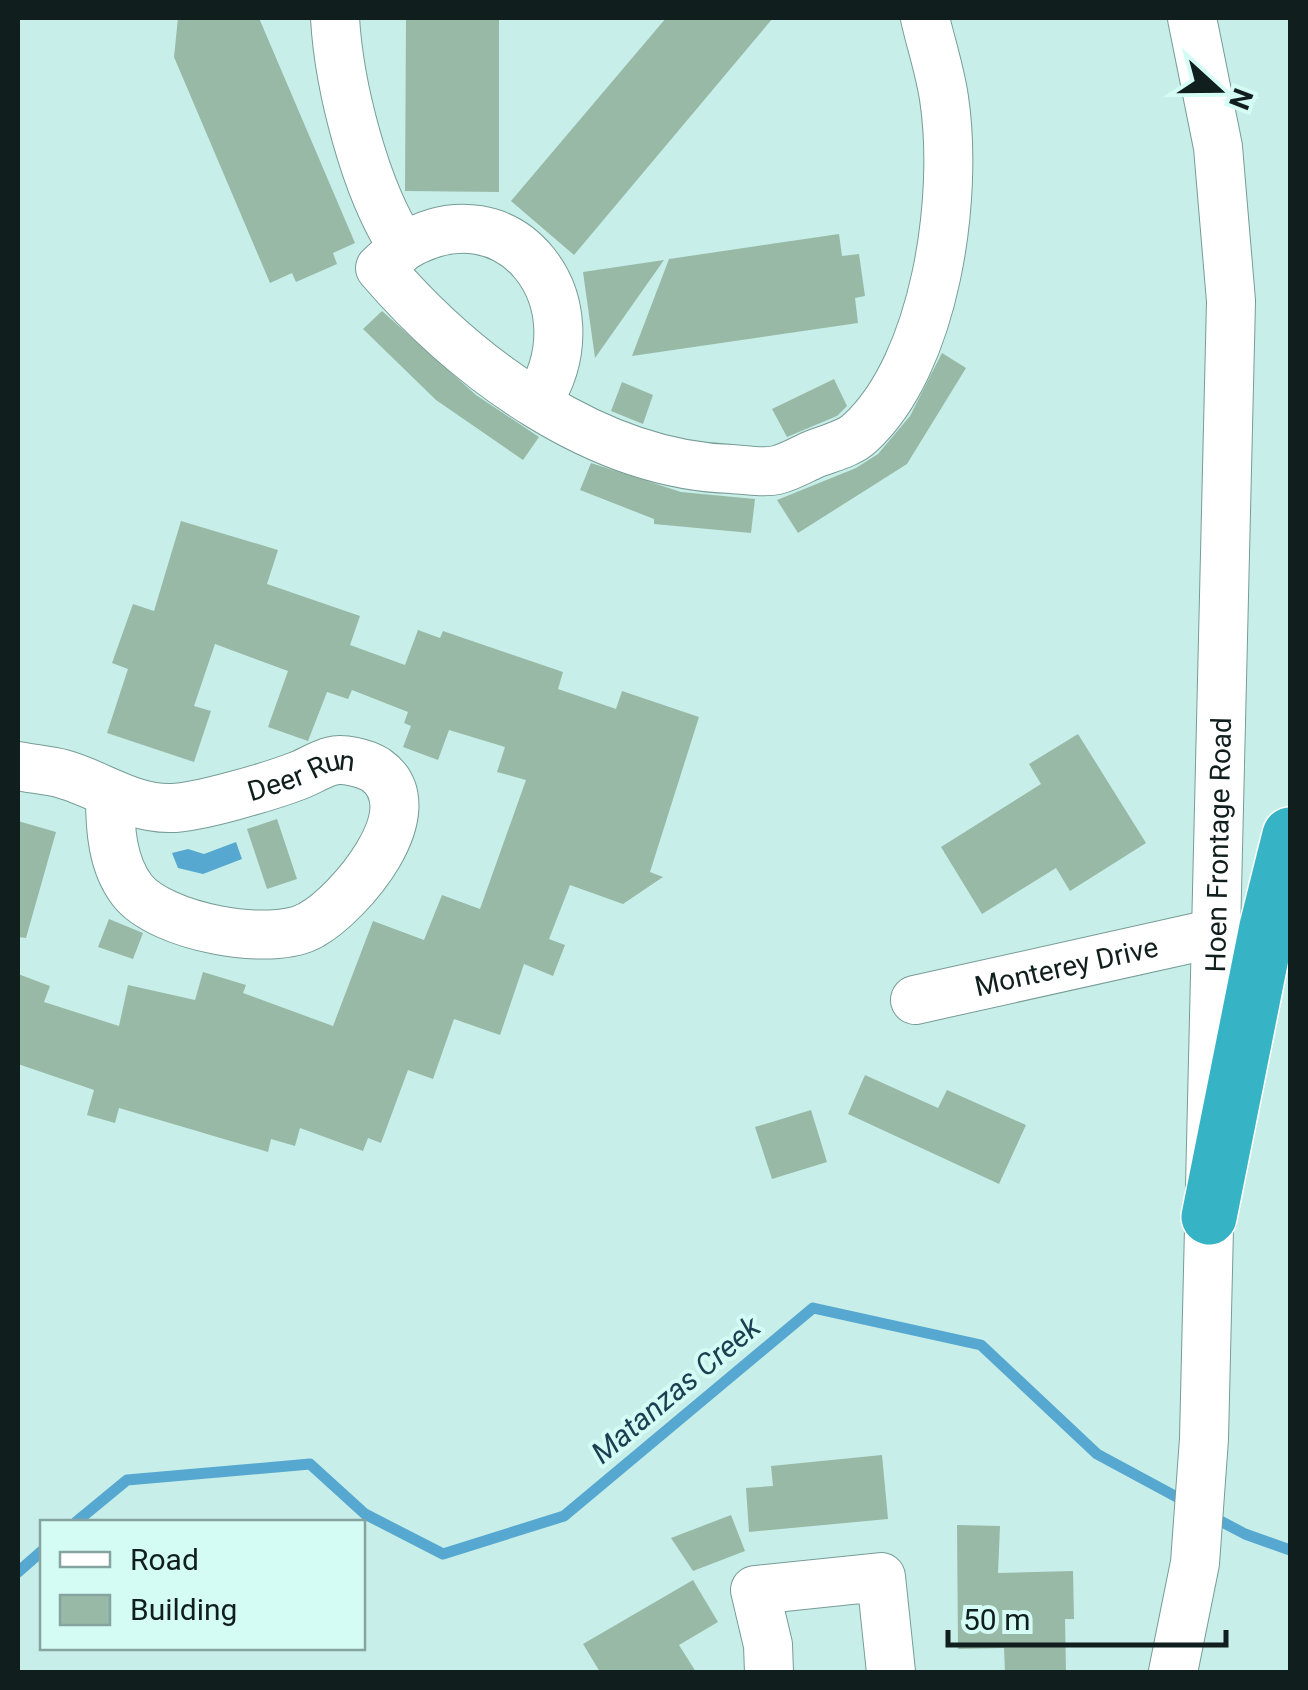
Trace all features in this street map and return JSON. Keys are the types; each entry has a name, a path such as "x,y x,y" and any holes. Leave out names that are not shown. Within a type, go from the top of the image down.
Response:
{"highway":[{"path":"1210,1217 1267,927 1290,835"}],"street":[{"path":"336,18 351,107 370,172 386,220 404,247"},
{"path":"537,402 560,354 561,324 554,294 540,268 519,248 492,232 434,233 404,247 380,268 460,350 537,402 640,452 708,468 775,471 858,436 886,402 919,340 939,258 948,168 944,98 925,18"},
{"name":"Hoen Frontage Road","path":"1173,1672 1190,1599 1204,1438 1230,284 1218,147 1192,18"},
{"name":"Deer Run","path":"18,766 65,774 110,796 171,808 293,778 333,760 351,762 376,770 387,784 392,801 390,837 364,877 311,926 285,934 252,935 181,919 132,891 110,838 110,796"},
{"name":"Monterey Drive","path":"915,1000 1216,933"},
{"path":"769,1672 768,1646 755,1590 882,1577 891,1672"}],"water":[{"path":"236,842 242,859 203,874 178,868 172,853 188,849 204,854"}],"building":[{"path":"178,18 259,18 355,243 333,253 337,264 296,282 292,273 270,283 174,57"},
{"path":"406,18 499,18 499,192 405,191"},
{"path":"666,18 773,18 574,255 511,201"},
{"path":"839,234 842,256 859,254 865,296 855,298 858,323 632,356 669,259"},
{"path":"664,260 595,358 583,272"},
{"path":"382,311 476,395 539,437 523,460 436,400 363,329"},
{"path":"942,353 966,368 907,464 798,533 777,500 856,468 878,454 910,416"},
{"path":"834,379 847,406 837,416 787,437 772,409"},
{"path":"622,382 653,395 643,424 611,411"},
{"path":"591,463 681,492 755,499 751,533 654,524 654,519 580,490"},
{"path":"181,521 278,550 267,584 360,616 350,645 405,665 418,630 440,638 443,631 563,672 558,689 616,709 622,691 699,717 650,872 663,877 623,904 570,885 549,939 565,945 553,976 524,964 500,1035 454,1019 433,1079 408,1070 381,1143 368,1138 363,1151 300,1128 295,1146 271,1139 268,1152 119,1108 115,1123 87,1115 94,1090 18,1064 18,974 50,986 44,1002 119,1026 128,985 195,1000 203,972 246,985 243,993 333,1026 373,921 424,940 442,895 480,909 526,780 497,772 505,747 449,730 438,760 403,747 411,726 404,723 408,712 352,690 348,699 327,692 308,741 268,727 288,671 215,644 194,706 211,711 194,762 107,733 128,669 112,663 133,604 154,611"},
{"path":"1078,734 1146,843 1070,891 1056,868 982,914 941,847 1041,784 1029,764"},
{"path":"277,819 297,879 267,889 247,829"},
{"path":"18,821 56,832 26,938 18,937"},
{"path":"109,919 143,933 133,959 98,947"},
{"path":"865,1075 938,1108 947,1090 1026,1125 999,1184 848,1114"},
{"path":"811,1110 827,1162 772,1179 755,1127"},
{"path":"882,1455 888,1519 749,1532 746,1488 773,1486 771,1466"},
{"path":"731,1515 745,1551 693,1571 671,1538"},
{"path":"957,1525 1000,1526 998,1573 1073,1571 1074,1619 1065,1619 1066,1672 1005,1672 1004,1648 958,1649"},
{"path":"693,1580 718,1622 679,1645 696,1672 600,1672 583,1644"}],"waterway":[{"name":"Matanzas Creek","path":"78,1520 127,1480 310,1464 365,1514 443,1554 564,1516 813,1308 981,1345 1097,1454 1186,1502"},
{"name":"Matanzas Creek","path":"1211,1516 1245,1534 1290,1550"},
{"name":"Matanzas Creek","path":"18,1572 40,1553"}]}
